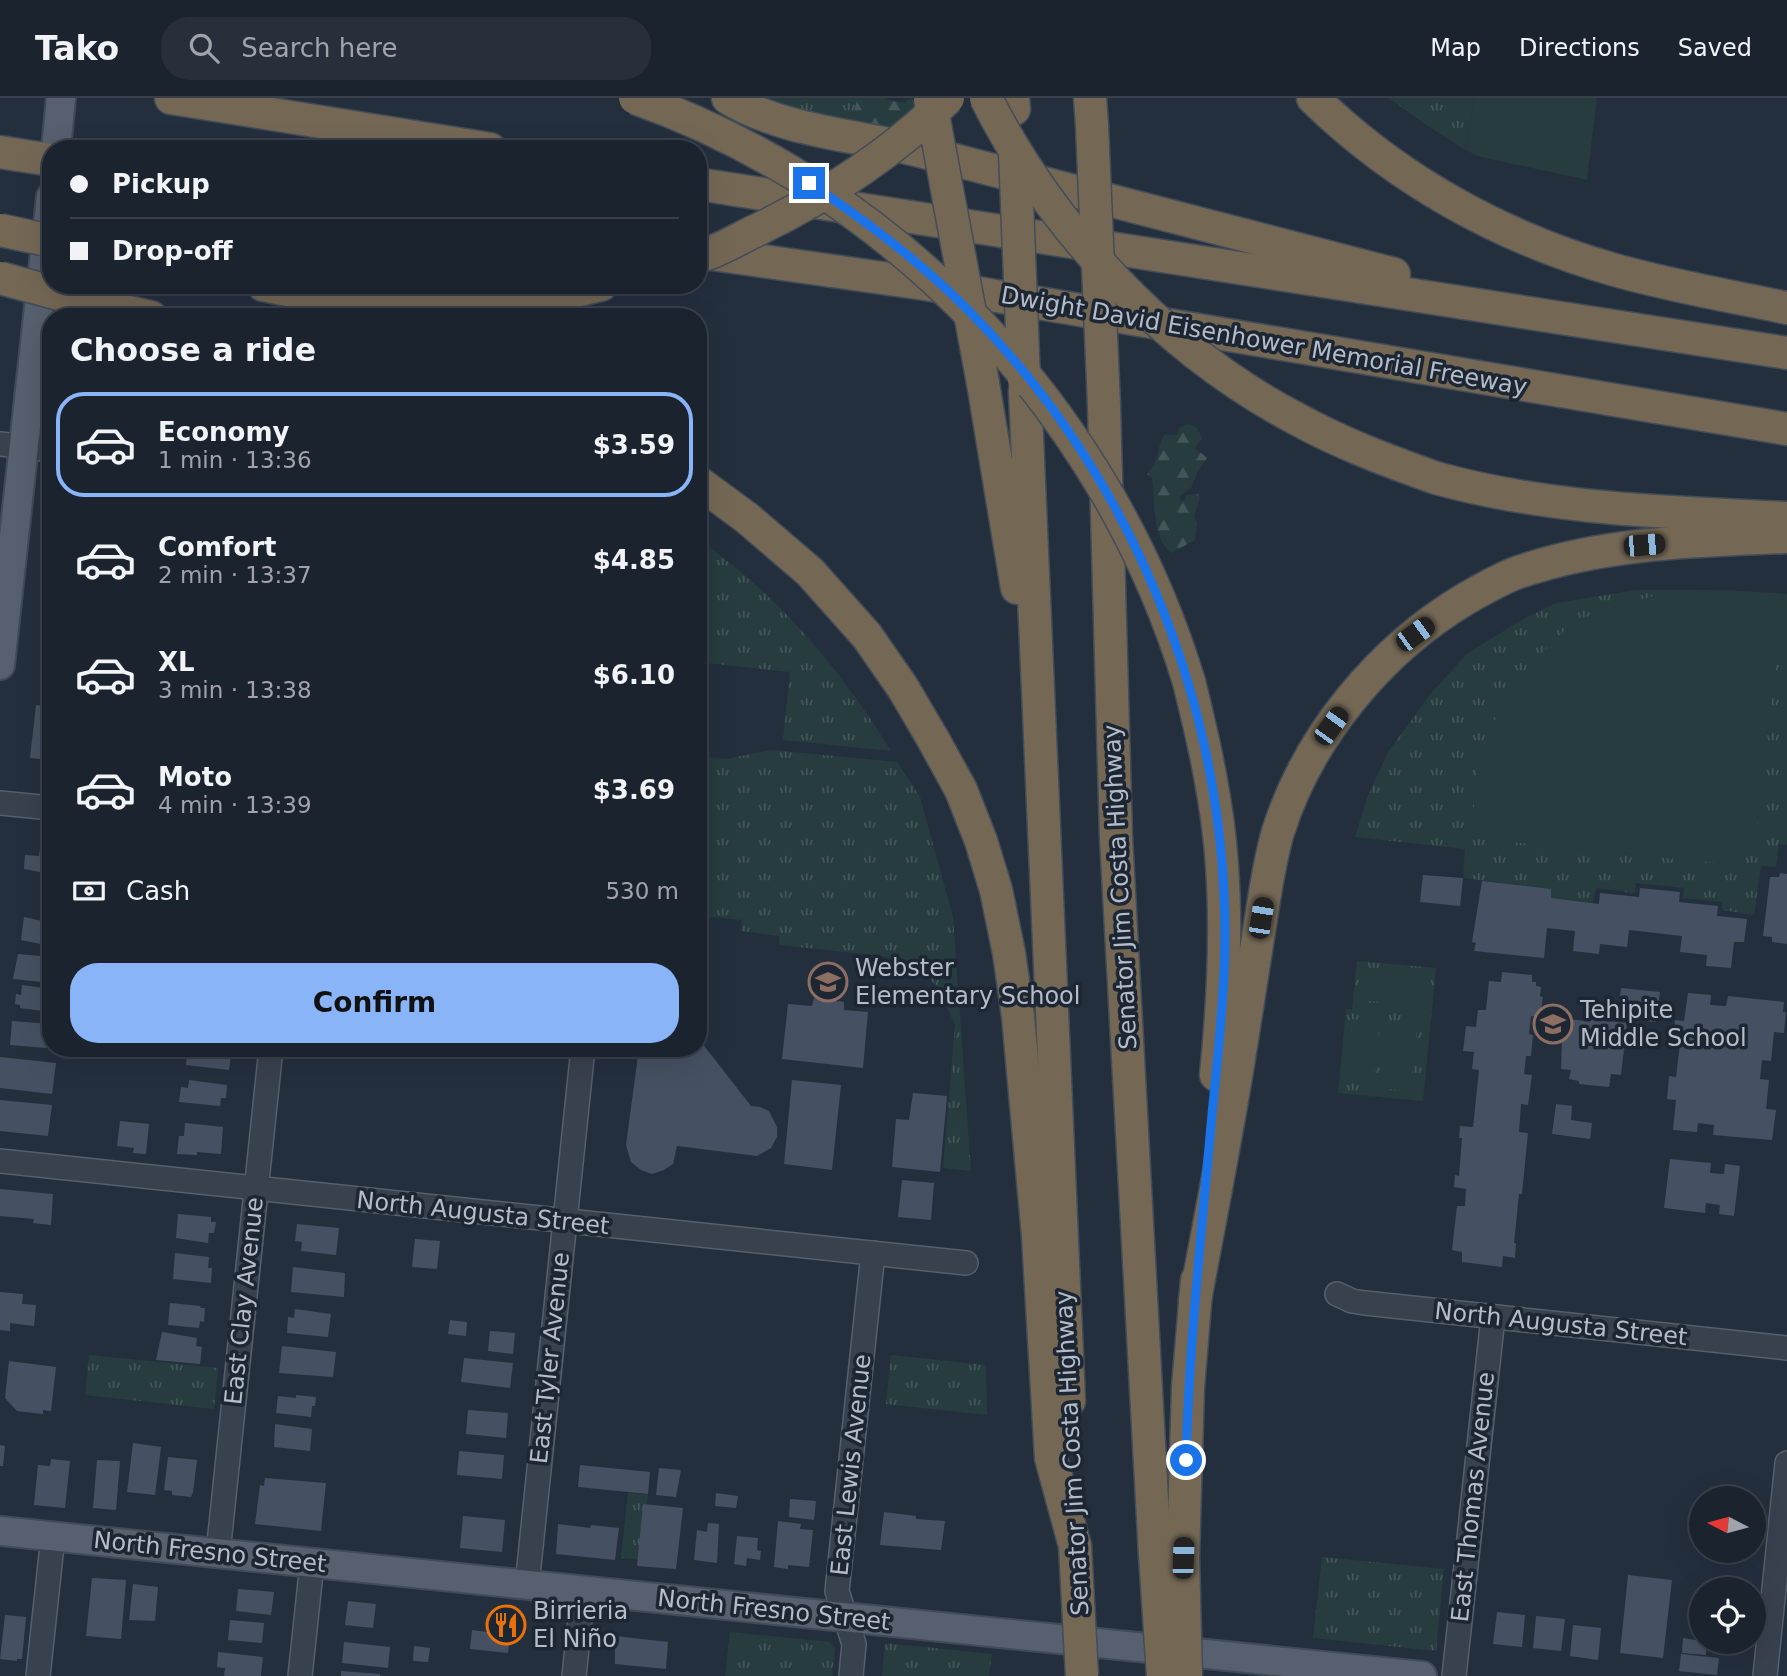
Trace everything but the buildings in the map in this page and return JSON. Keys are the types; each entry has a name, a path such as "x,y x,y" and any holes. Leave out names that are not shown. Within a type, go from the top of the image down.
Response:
{"highway":[{"path":"171,98 434,140"},
{"path":"635,98 715,131 809,183 888,239 966,308 1034,386 1082,452 1160,599 1189,681 1212,785 1218,828 1225,936 1220,1034 1188,1387 1169,1557 1185,1676"},
{"path":"728,98 747,109 772,118 904,147 1558,317"},
{"path":"930,98 1039,719"},
{"path":"707,251 765,226 861,170 901,140 948,98"},
{"path":"1313,98 1354,136 1407,176 1450,202 1503,228 1552,249 1616,270 1787,308"},
{"path":"1004,102 1023,165 1089,251 1146,309 1196,353 1293,418 1383,459 1436,478 1513,497 1593,508 1787,518"},
{"name":"Senator Jim Costa Highway","path":"1004,102 1025,391 1075,1546 1083,1676"},
{"name":"Senator Jim Costa Highway","path":"1091,112 1104,405 1116,837 1169,1557 1163,1676"},
{"path":"0,152 42,159"},
{"path":"707,185 1787,353"},
{"path":"0,230 42,239"},
{"name":"Dwight David Eisenhower Memorial Freeway","path":"707,256 925,284 1787,429"},
{"path":"0,278 42,289"},
{"path":"59,294 112,308"},
{"path":"316,294 360,301 444,304 512,300 548,294"},
{"path":"707,489 747,518 810,572 867,636 903,688 933,739 961,790 981,841 998,903 1018,1016 1038,1236 1051,1458 1075,1546"},
{"path":"1195,1300 1226,1135 1265,891 1278,832 1317,750 1362,685 1384,661 1448,610 1519,572 1590,552 1623,547 1787,537"}],"main road":[{"path":"57,140 61,98"},
{"path":"0,665 42,284"},
{"name":"North Fresno Street","path":"0,1531 1422,1676"}],"street":[{"path":"0,803 42,807"},
{"name":"East Clay Avenue","path":"218,1553 270,1057"},
{"name":"East Tyler Avenue","path":"527,1585 582,1057"},
{"name":"North Augusta Street","path":"0,1161 966,1263"},
{"name":"East Lewis Avenue","path":"851,1676 854,1644 837,1591 873,1253"},
{"name":"North Augusta Street","path":"1337,1294 1365,1303 1787,1348"},
{"name":"East Thomas Avenue","path":"1454,1676 1493,1317"},
{"path":"1765,1676 1787,1463"},
{"path":"38,1676 53,1536"},
{"path":"300,1676 312,1563"},
{"path":"574,1676 583,1591"}],"green space":[{"path":"755,98 858,98 853,113 864,128"},
{"path":"858,98 887,98 905,103 910,98 917,100 919,106 887,133 864,128 853,113"},
{"path":"1389,98 1474,98 1466,150 1426,125"},
{"path":"1474,98 1597,98 1587,180 1477,156 1466,150"},
{"path":"1189,424 1197,428 1202,438 1195,448 1207,458 1191,488 1179,496 1180,501 1185,500 1186,495 1198,494 1200,498 1194,517 1197,523 1195,540 1171,553 1157,529 1152,478 1147,474 1155,462 1165,434 1177,435 1180,427"},
{"path":"707,546 755,584 806,635 851,691 891,751 783,740 790,672 707,663"},
{"path":"1636,590 1724,590 1787,594 1787,845 1779,844 1776,867 1761,866 1754,915 1722,910 1722,902 1683,898 1684,888 1636,883 1635,893 1596,888 1593,903 1551,898 1551,889 1463,878 1465,849 1355,837 1367,798 1388,752 1432,692 1467,654 1518,622 1556,603"},
{"path":"1724,590 1784,594 1754,851 1737,865 1472,838 1476,774 1506,689 1574,621 1656,595"},
{"path":"772,750 897,762 920,797 953,917 971,1171 943,1168 955,1025 938,987 917,968 883,956 779,945 779,936 741,931 742,920 707,916 707,757 725,759"},
{"path":"1357,961 1436,968 1423,1101 1338,1093 1346,1009 1352,1009"},
{"path":"1363,970 1427,977 1424,1006 1360,1000"},
{"path":"1350,1019 1380,1022 1373,1085 1342,1082"},
{"path":"1387,1024 1417,1028 1410,1091 1380,1088"},
{"path":"89,1355 218,1368 214,1409 85,1395"},
{"path":"891,1355 986,1365 987,1415 886,1404"},
{"path":"628,1493 648,1495 641,1560 621,1558"},
{"path":"1322,1557 1444,1569 1436,1651 1313,1638"},
{"path":"730,1632 830,1642 835,1649 832,1676 725,1676"},
{"path":"885,1643 992,1654 989,1676 882,1676"}],"place":[{"name":"Webster Elementary School","path":"828,982"},
{"name":"Tehipite Middle School","path":"1553,1024"},
{"name":"Birrieria El Niño","path":"506,1625"}],"route":[{"path":"809,183 877,231 938,281 1018,365 1082,452 1124,526 1160,599 1189,681 1212,785 1222,864 1225,936 1220,1034 1188,1387 1186,1460"}]}
